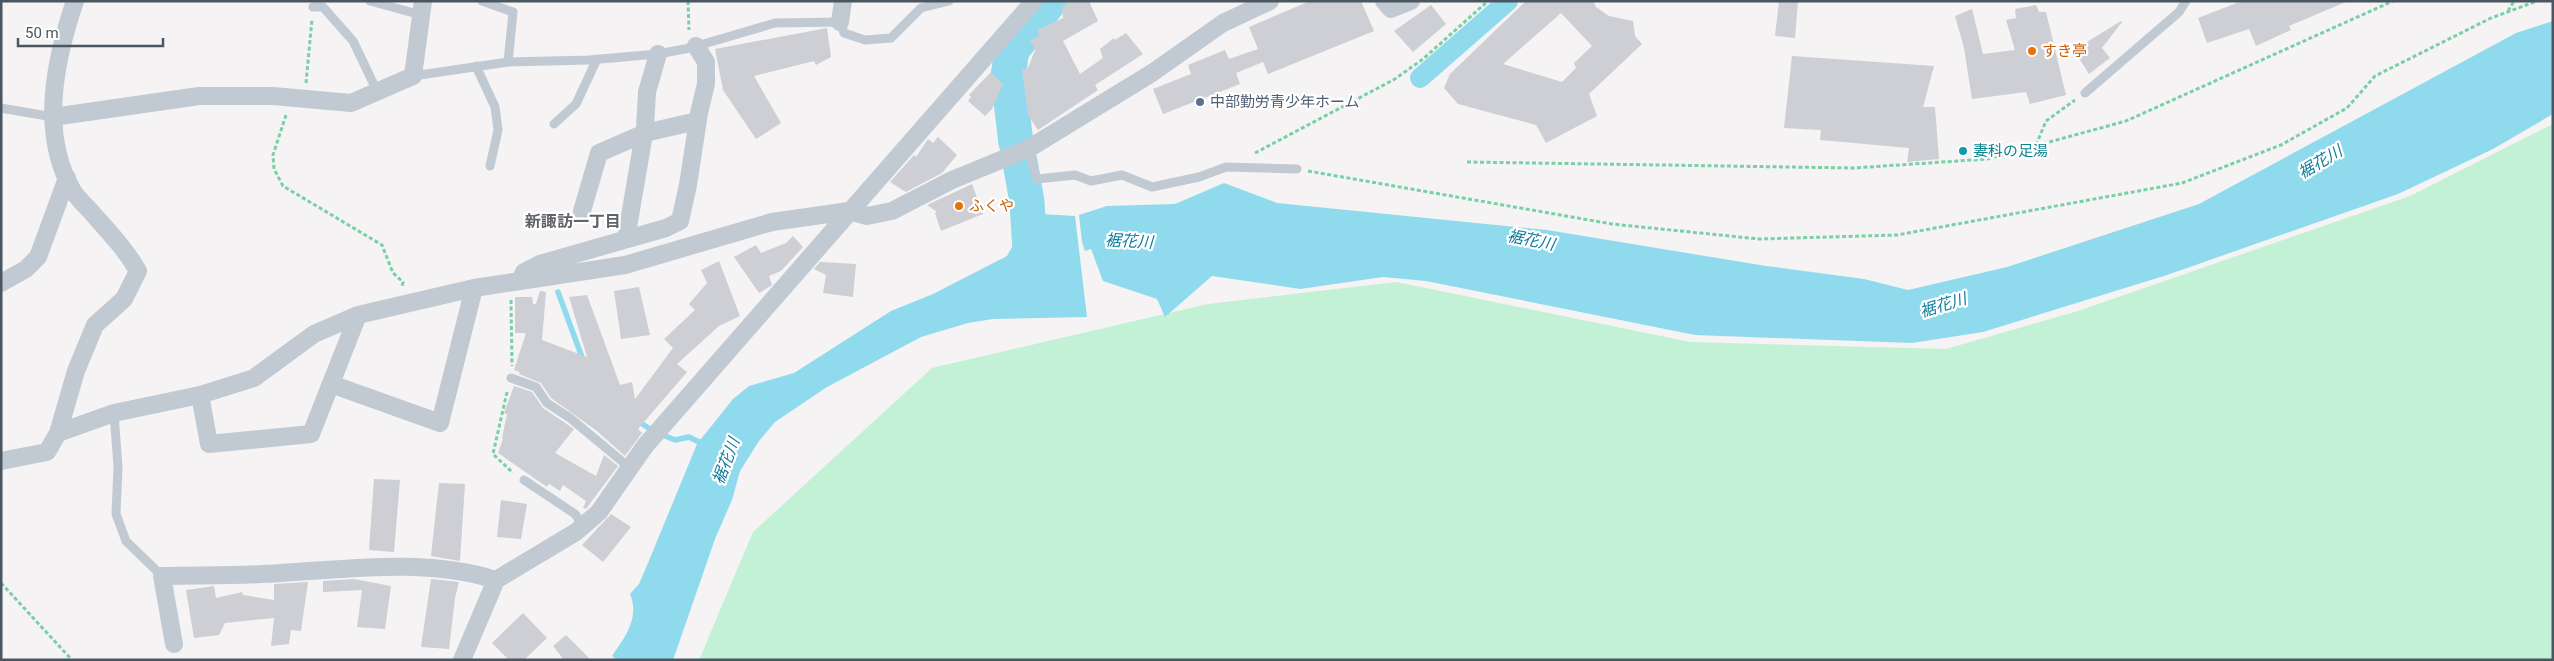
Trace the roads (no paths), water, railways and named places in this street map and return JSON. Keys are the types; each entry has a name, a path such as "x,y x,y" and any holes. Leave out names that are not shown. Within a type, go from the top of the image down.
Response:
{"street":[{"path":"1,461 47,452 58,433 76,371 95,324 124,299 138,272 127,252 74,192 62,167 53,118 56,65 75,1"},
{"path":"840,22 843,1"},
{"path":"462,660 496,580 583,526 599,512 645,446 1034,1"},
{"path":"58,433 114,413 200,395 254,378 314,334 358,315 432,292 474,288 625,265 772,222 849,211 867,216 892,211 952,180 1028,149 1152,73 1223,23 1270,1"},
{"path":"1384,1 1391,9 1411,1"},
{"path":"53,118 199,96 298,98 351,103 413,76 422,8"},
{"path":"520,281 524,272 540,264 680,221 688,185 697,121 706,76 706,62 696,46"},
{"path":"626,239 644,133 647,92 658,54"},
{"path":"582,211 599,154 644,133 697,121"},
{"path":"1,283 26,269 38,257 67,178"},
{"path":"331,384 440,423 474,288"},
{"path":"200,395 209,444 311,434 358,315"},
{"path":"174,644 162,576 260,575 434,567 472,572 496,580"}],"lane":[{"path":"370,1 422,8"},
{"path":"482,1 513,12 508,62"},
{"path":"413,76 508,62 597,59 658,54 696,46 776,23 840,22 844,33 865,40 891,38 920,8 949,1"},
{"path":"2085,93 2179,12 2186,1"},
{"path":"313,7 323,7 354,41 378,91"},
{"path":"554,124 576,104 597,59"},
{"path":"476,66 494,108 498,130 490,166"},
{"path":"1,108 53,118"},
{"path":"1028,149 1037,179 1075,175 1091,181 1122,175 1152,187 1199,177 1226,167 1297,169"},
{"path":"511,378 536,387 547,403 596,438 630,468"},
{"path":"114,413 118,467 116,514 126,541 162,576"},
{"path":"524,480 575,514 583,526"}],"water":[{"name":"裾花川","path":"2553,21 2553,114 2493,149 2398,194 2167,275 1983,332 1912,343 1695,335 1426,281 1383,277 1300,289 1212,276 1165,317 1157,299 1103,281 1091,249 1085,251 1082,242 1079,215 1107,206 1175,204 1224,183 1277,203 1547,230 1766,266 1864,279 1908,290 2007,267 2199,204 2516,33"},
{"name":"裾花川","path":"1041,214 1075,216 1087,317 993,319 968,323 921,337 827,387 775,422 759,441 740,471 732,500 715,539 673,660 617,660 612,656 630,627 633,603 630,594 639,584 697,444 733,399 749,386 794,373 891,311 933,294 1007,256 1015,242 1021,224"}],"waterway":[{"path":"1016,143 1008,76 1012,50 1050,1"},
{"path":"1420,78 1508,1"},
{"path":"1020,162 1027,202 1031,268"},
{"path":"558,292 583,360"},
{"path":"636,420 650,429"},
{"path":"663,435 675,440 689,437 699,442 706,441"}],"place":[{"name":"すき亭","path":"2032,51"},
{"name":"中部勤労青少年ホーム","path":"1200,102"},
{"name":"妻科の足湯","path":"1963,151"},
{"name":"ふくや","path":"959,206"}],"district":[{"name":"新諏訪一丁目","path":"573,221"}]}
